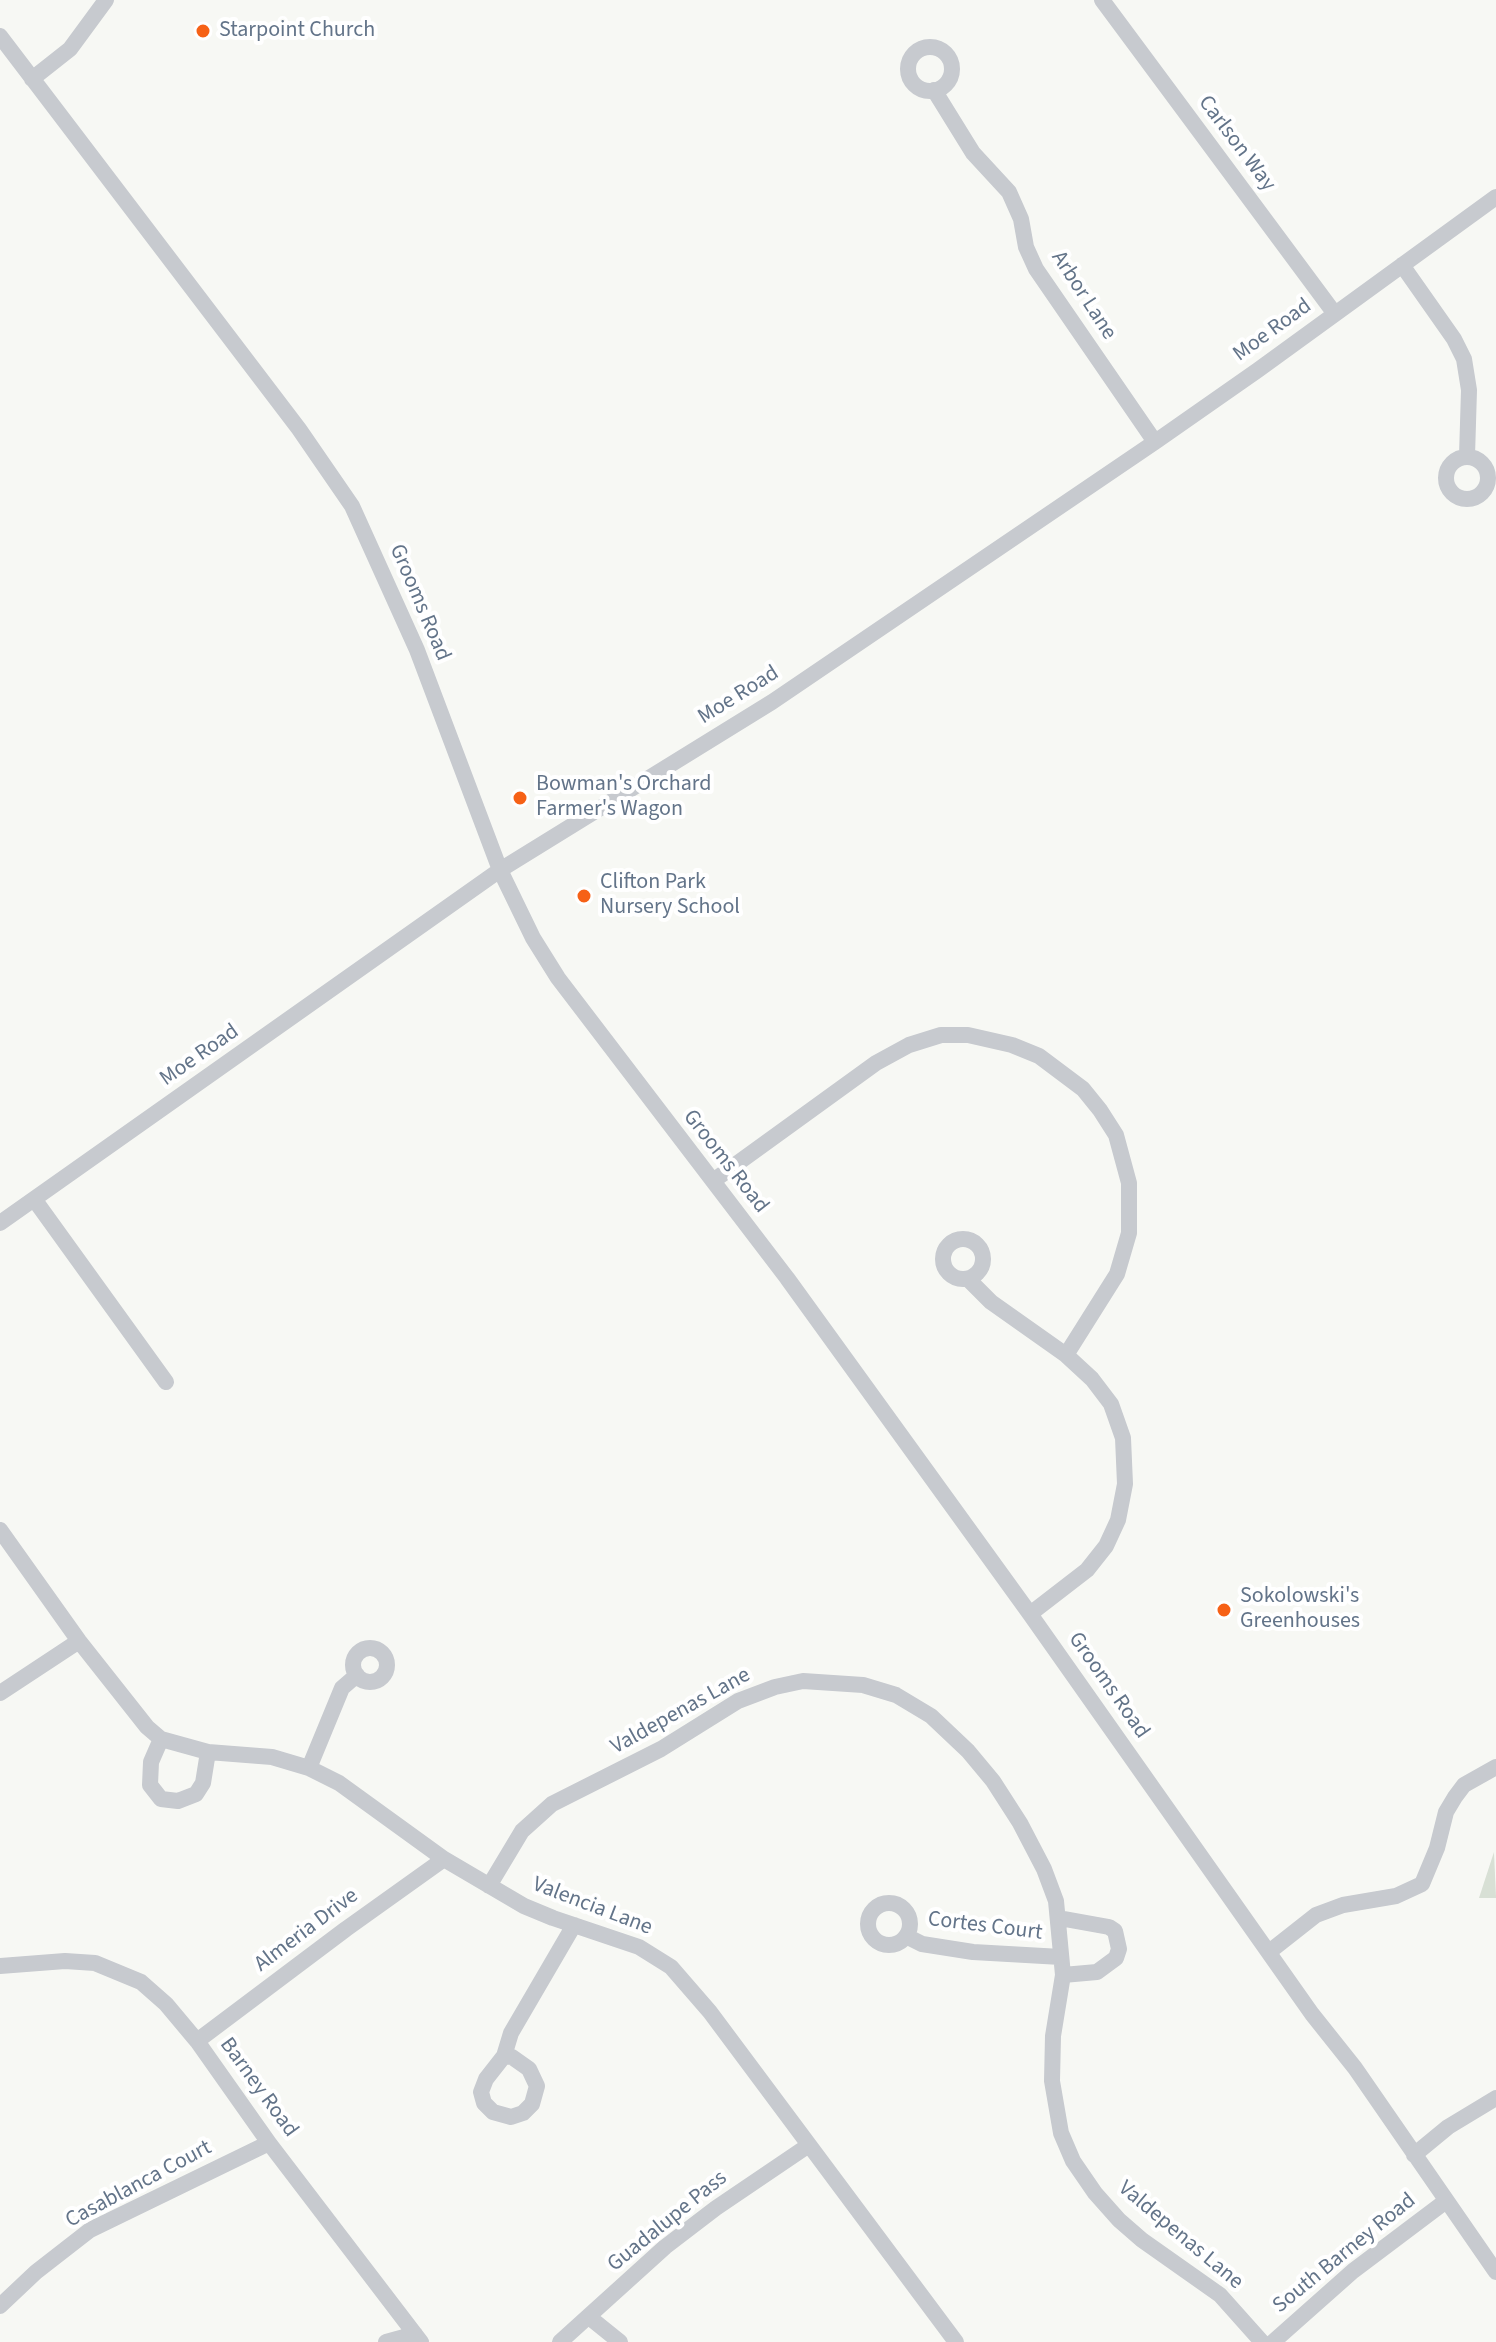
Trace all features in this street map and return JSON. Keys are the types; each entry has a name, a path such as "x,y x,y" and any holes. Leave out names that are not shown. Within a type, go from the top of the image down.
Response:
{"street":[{"path":"32,79 70,49 106,0"},
{"name":"Carlson Way","path":"1102,0 1335,314"},
{"name":"Grooms Road","path":"0,36 299,429 352,506 417,650 500,870 533,938 558,978 787,1278 1030,1614 1312,2014 1355,2068 1496,2272"},
{"name":"Arbor Lane","path":"934,90 967,145 1009,192 1036,269 1155,442"},
{"name":"Moe Road","path":"0,1223 500,870 772,702 1155,442 1496,197"},
{"path":"1402,265 1454,339 1464,359 1469,390 1467,456"},
{"path":"713,1181 876,1063 909,1045 941,1035 968,1035 1012,1045 1039,1056 1083,1089 1100,1110 1116,1135 1129,1183 1129,1233 1117,1274 1066,1355"},
{"path":"34,1199 166,1382"},
{"path":"968,1279 991,1302 1066,1355 1092,1379 1111,1404 1123,1438 1125,1484 1118,1520 1099,1558 1030,1614"},
{"path":"0,1530 79,1641 147,1727 161,1739 151,1762 150,1785 161,1799 178,1801 196,1794 203,1783 208,1752"},
{"path":"0,1693 79,1641"},
{"path":"309,1768 342,1688 357,1675"},
{"name":"Valdepenas Lane","path":"489,1886 522,1831 552,1804 661,1749 738,1701 775,1687 803,1681 863,1685 896,1695 931,1716 968,1751 993,1781 1044,1869 1056,1901 1063,1975 1053,2036 1052,2081 1061,2133 1073,2161 1119,2220 1220,2295 1262,2342"},
{"name":"Valencia Lane","path":"161,1739 208,1752 272,1757 309,1768 339,1783 444,1859 524,1906 639,1947 671,1967 710,2012 956,2342"},
{"path":"1269,1952 1316,1915 1343,1905 1396,1896 1422,1884 1437,1848 1446,1812 1455,1797 1464,1785 1496,1767"},
{"name":"Almeria Drive","path":"197,2041 444,1859"},
{"path":"1059,1918 1109,1927 1115,1931 1119,1949 1116,1958 1097,1972 1063,1975"},
{"path":"504,2056 511,2033 574,1925"},
{"name":"Cortes Court","path":"906,1936 922,1944 973,1952 1015,1957 1061,1957"},
{"name":"Barney Road","path":"0,1966 65,1961 95,1963 141,1982 158,1997 197,2041 269,2143 418,2338"},
{"path":"1414,2155 1448,2127 1496,2098"},
{"name":"Casablanca Court","path":"0,2306 36,2272 90,2230 269,2143"},
{"name":"Guadalupe Pass","path":"560,2342 665,2247 809,2145"},
{"name":"South Barney Road","path":"1273,2342 1353,2271 1446,2201"},
{"path":"589,2317 620,2342"},
{"path":"386,2342 418,2338"}],"shaded area":[{"path":"1494,1852 1496,1898 1479,1898"}],"place":[{"name":"Starpoint Church","path":"203,31"},
{"name":"Bowman's Orchard Farmer's Wagon","path":"520,798"},
{"name":"Clifton Park Nursery School","path":"584,896"},
{"name":"Sokolowski's Greenhouses","path":"1224,1610"}]}
